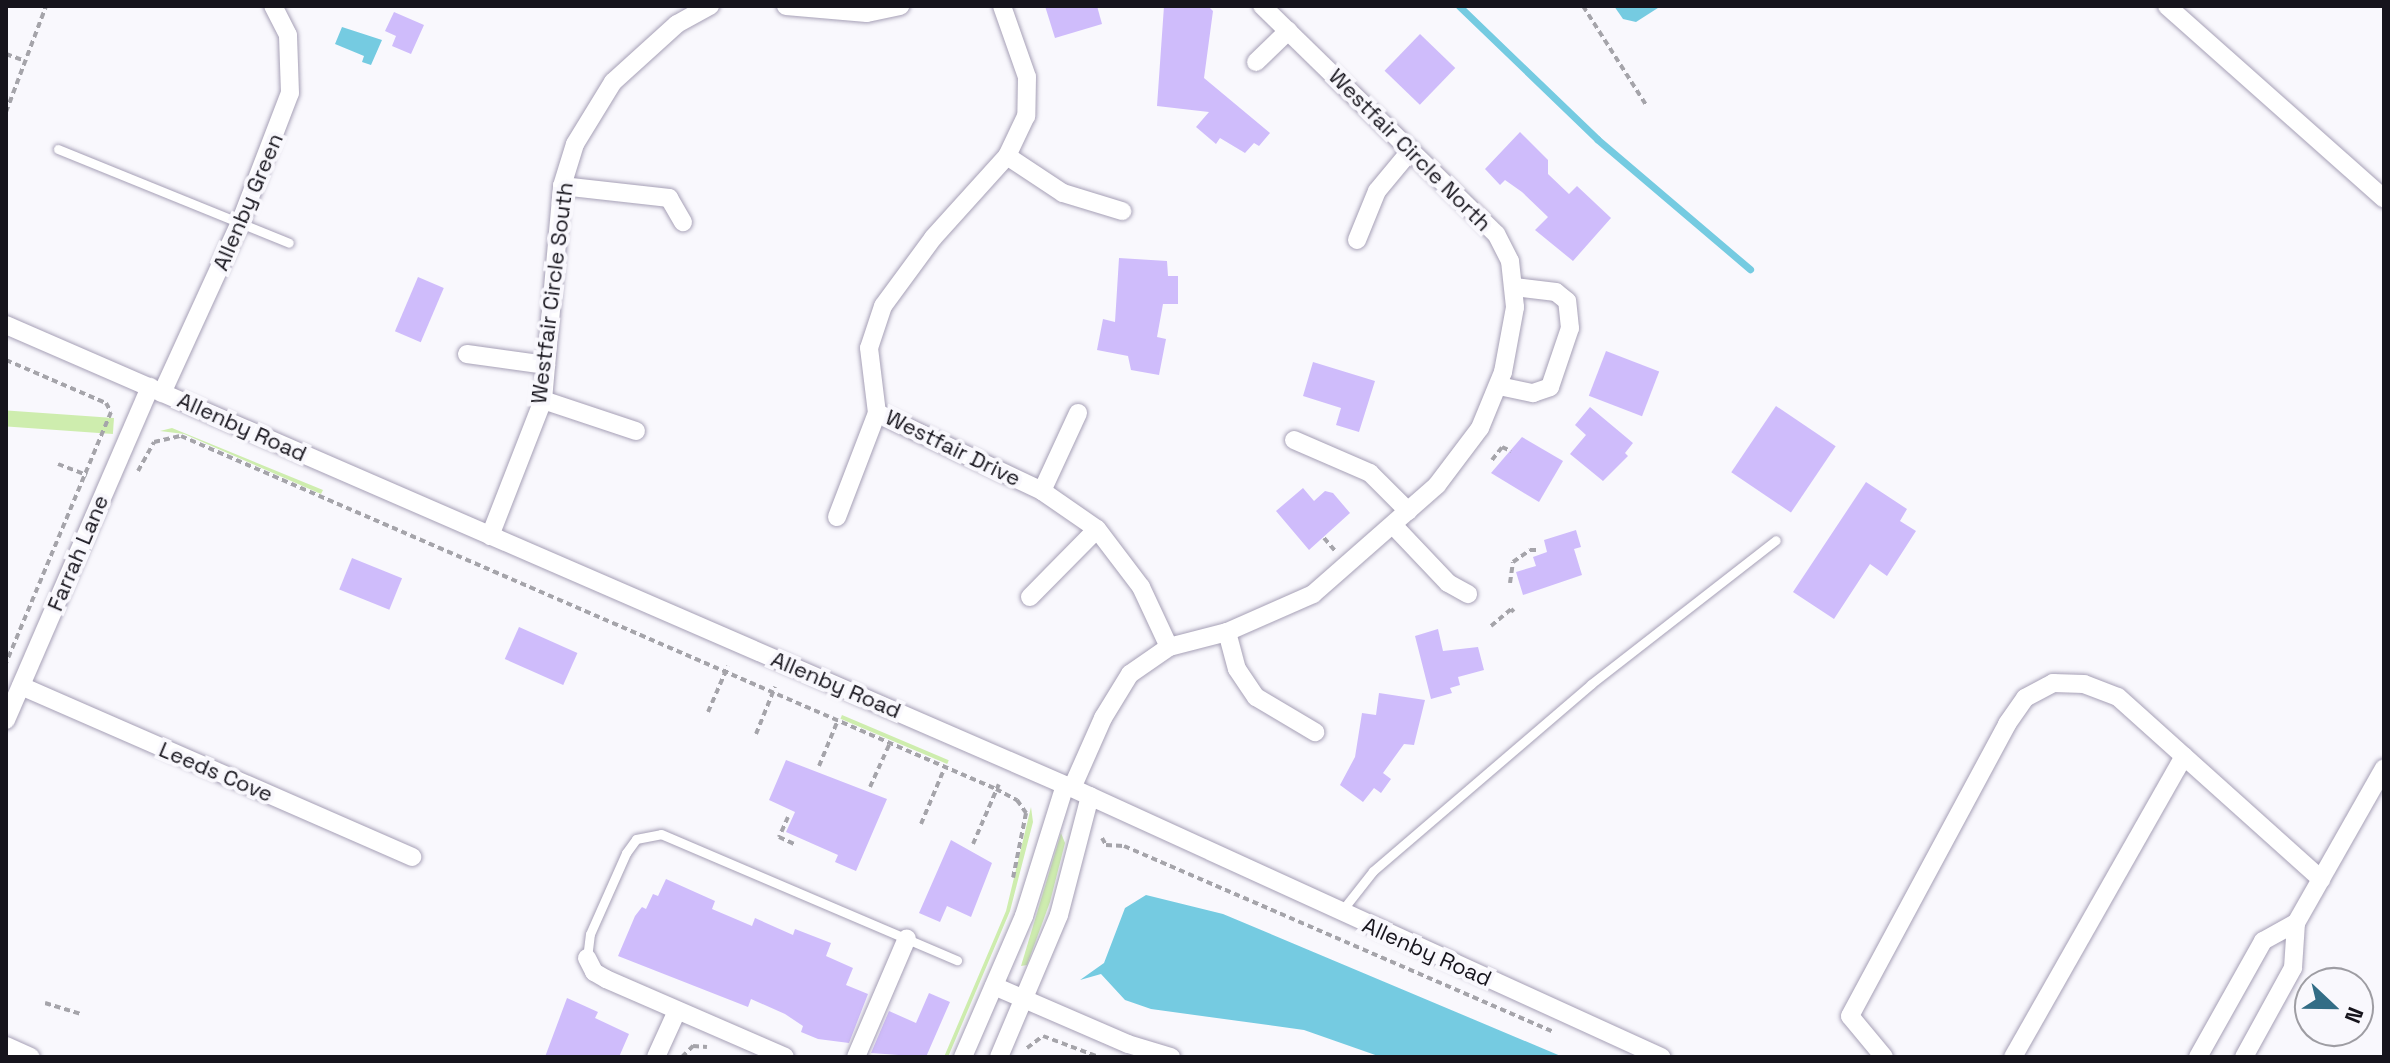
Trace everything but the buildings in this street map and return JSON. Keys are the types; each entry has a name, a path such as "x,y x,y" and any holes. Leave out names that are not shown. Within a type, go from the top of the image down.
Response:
{"street":[{"name":"Allenby Green","path":"156,390 240,223 290,93 288,35 273,6"},
{"name":"Westfair Circle South","path":"490,536 543,400 562,186 575,144 613,82 677,24 710,6"},
{"path":"786,6 867,13 900,6"},
{"name":"Westfair Drive","path":"1002,6 1027,94 1018,139 1007,156 933,238 883,306 869,348 877,413 1042,491 1097,529 1141,587 1169,647"},
{"path":"1256,62 1288,31 1262,6"},
{"path":"2167,6 2384,199"},
{"name":"Westfair Circle North","path":"1076,790 1116,691 1130,674 1169,647 1227,632 1313,594 1393,525 1458,460 1499,386 1513,327 1514,287 1510,261 1494,232 1288,31"},
{"path":"1357,240 1377,191 1411,150"},
{"path":"1007,156 1063,193 1122,211"},
{"path":"562,186 669,198 683,222"},
{"path":"1499,386 1533,393 1550,387 1570,328 1567,301 1556,292 1514,287"},
{"name":"Allenby Road","path":"6,325 1076,790 1661,1057"},
{"path":"467,354 546,365"},
{"name":"Farrah Lane","path":"6,720 156,390"},
{"path":"543,400 636,431"},
{"path":"837,517 877,413"},
{"path":"1042,491 1078,413"},
{"path":"1294,440 1370,473 1408,511"},
{"path":"1393,525 1448,583 1468,594"},
{"path":"1030,597 1097,529"},
{"path":"1227,632 1237,669 1256,697 1315,732"},
{"path":"1884,1057 1850,1016 2025,698 2053,683 2084,684 2118,697 2321,879"},
{"name":"Leeds Cove","path":"21,686 412,857"},
{"path":"2013,1057 2184,756"},
{"path":"2244,1057 2293,968 2296,923 2384,768"},
{"path":"963,1057 1076,790"},
{"path":"999,1057 1059,915 1076,790"},
{"path":"2198,1057 2263,941 2296,923"},
{"path":"856,1057 907,938"},
{"path":"587,958 606,979 785,1057"},
{"path":"994,986 1128,1044 1171,1057"},
{"path":"656,1057 677,1011"},
{"path":"6,1046 31,1057"}],"lane":[{"path":"58,149 289,243"},
{"path":"1340,913 1385,860 1591,684 1776,540"},
{"path":"587,958 590,934 626,853 636,839 661,834 957,960"}],"path":[{"path":"6,112 46,6"},
{"path":"1583,6 1646,105"},
{"path":"6,54 25,61"},
{"path":"6,360 109,406 111,418 6,663"},
{"path":"156,432 159,438"},
{"path":"138,471 159,438 175,435 192,441 725,672 774,690 945,767 998,786 1023,805 1026,820 1010,889"},
{"path":"1492,460 1502,447 1511,451"},
{"path":"58,464 87,475"},
{"path":"1324,538 1338,554"},
{"path":"1510,583 1513,562 1530,550 1540,550"},
{"path":"1491,626 1511,609 1514,612"},
{"path":"708,712 728,666"},
{"path":"756,734 774,690"},
{"path":"819,766 838,720"},
{"path":"870,787 890,743"},
{"path":"921,824 945,767"},
{"path":"973,844 998,786"},
{"path":"1023,805 1029,802"},
{"path":"788,817 779,837 794,844"},
{"path":"1102,838 1106,845 1124,846 1559,1035"},
{"path":"45,1003 81,1014"},
{"path":"1022,1057 1029,1044 1043,1036 1099,1057"},
{"path":"682,1057 692,1043 710,1047"}],"green space":[{"path":"6,410 114,418 113,434 6,426"},
{"path":"172,428 323,490 321,494 184,434 160,431"},
{"path":"842,715 949,760 947,764 840,719"},
{"path":"1031,807 1033,822 1010,911 948,1057 944,1057 1006,911"},
{"path":"1061,833 1065,843 1050,902 1027,965 1021,966"}],"water":[{"path":"1614,6 1661,6 1636,22 1623,19"},
{"path":"342,27 382,40 371,65 362,62 364,56 335,44"},
{"path":"1146,895 1223,914 1563,1057 1381,1057 1304,1030 1151,1009 1125,1000 1101,974 1080,980 1104,963 1125,908"}],"waterway":[{"path":"1459,6 1597,139 1750,269"}]}
